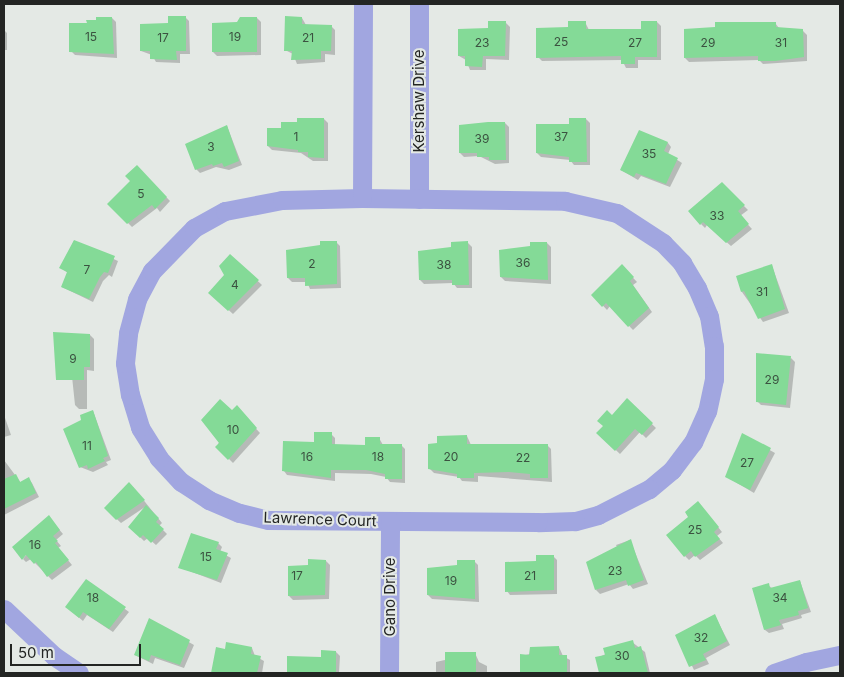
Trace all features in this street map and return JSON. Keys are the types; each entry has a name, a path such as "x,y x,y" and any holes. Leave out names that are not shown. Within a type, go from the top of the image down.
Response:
{"street":[{"path":"362,198 363,4"},
{"name":"Kershaw Drive","path":"418,4 419,199"},
{"name":"Lawrence Court","path":"419,199 565,201 617,213 640,226 682,263 697,288 709,316 714,346 714,379 707,411 693,442 672,470 649,490 622,505 575,520 268,520 239,513 209,500 181,482 159,458 140,427 130,395 126,363 128,333 137,299 152,271 171,248 194,228 224,211 252,204 282,200 419,199"},
{"name":"Gano Drive","path":"390,520 390,673"},
{"path":"4,608 24,630 79,673"},
{"path":"774,673 806,662 840,655"}],"building":[{"path":"168,16 186,16 186,51 176,51 177,60 150,59 150,51 140,51 140,24 168,23"},
{"path":"285,16 302,17 302,24 332,25 331,51 321,51 321,59 291,60 292,51 284,51"},
{"path":"96,17 112,17 114,54 69,52 69,23 87,23 86,20 96,20"},
{"path":"240,17 257,17 257,52 212,52 212,23 237,22"},
{"path":"488,21 506,21 505,56 483,56 482,67 465,66 465,56 458,56 458,29 488,28"},
{"path":"568,21 586,21 586,29 641,29 641,21 657,21 657,57 635,57 635,64 621,64 621,56 536,58 536,28 568,27"},
{"path":"715,22 776,22 776,27 803,29 804,57 775,61 758,61 758,56 684,58 684,29 715,27"},
{"path":"297,118 324,118 324,158 308,157 308,152 267,146 267,128 281,128 281,122 297,122"},
{"path":"569,118 586,118 587,162 569,162 569,157 536,153 536,124 569,124"},
{"path":"505,122 506,160 489,160 489,157 477,157 477,153 459,153 459,125"},
{"path":"227,125 239,161 224,167 222,163 213,166 212,164 195,170 185,144"},
{"path":"639,130 668,142 664,151 678,158 666,184 636,173 634,177 620,170"},
{"path":"137,165 167,197 155,209 152,205 127,224 107,204 130,181 125,176"},
{"path":"722,182 745,205 738,211 749,224 726,243 703,222 700,225 688,211"},
{"path":"74,240 115,256 108,273 104,272 100,277 89,299 61,287 67,272 59,268"},
{"path":"320,241 337,241 337,284 305,286 305,278 287,278 286,250 320,245"},
{"path":"468,241 469,285 452,285 452,280 419,280 418,251 451,247 451,242"},
{"path":"530,242 547,242 548,280 500,277 499,250 530,246"},
{"path":"230,254 259,280 228,311 208,293 224,275 219,266"},
{"path":"622,264 634,277 630,281 649,308 628,327 606,303 602,307 591,295"},
{"path":"772,264 785,309 758,319 744,291 741,292 736,276"},
{"path":"53,332 90,334 90,367 84,367 84,380 56,380"},
{"path":"756,353 791,356 786,405 756,402"},
{"path":"627,398 653,423 642,435 635,429 615,451 596,433 603,426 597,421 607,410 612,415"},
{"path":"220,399 232,410 237,405 257,428 228,460 215,447 219,443 201,420"},
{"path":"93,410 108,456 103,458 105,461 88,469 87,465 79,468 63,429 81,420 80,415"},
{"path":"314,432 332,432 332,444 365,445 365,437 380,437 380,444 402,444 402,479 385,479 385,474 366,470 331,470 331,478 282,471 283,441 314,442"},
{"path":"742,433 771,448 750,490 725,477"},
{"path":"467,435 467,444 548,444 548,478 530,478 530,474 509,472 474,473 474,478 457,478 457,474 428,469 428,444 437,443 437,436"},
{"path":"16,474 20,482 29,477 36,493 4,509 4,479"},
{"path":"129,482 145,500 116,520 104,508"},
{"path":"698,501 719,527 714,532 720,539 695,557 691,551 684,557 666,535 688,517 685,512"},
{"path":"146,505 159,518 156,522 164,529 151,543 143,535 140,538 128,527"},
{"path":"49,515 60,530 53,536 58,541 55,543 69,560 47,577 36,562 34,564 26,555 22,560 12,547"},
{"path":"191,533 219,542 216,549 228,553 217,580 178,568"},
{"path":"631,539 644,580 628,586 626,580 595,590 586,562"},
{"path":"536,555 554,555 554,590 505,592 505,562 536,561"},
{"path":"308,559 326,560 325,595 288,596 288,566 308,565"},
{"path":"457,560 475,560 475,599 427,595 427,568 457,565"},
{"path":"86,579 126,607 109,629 83,612 79,618 65,607"},
{"path":"800,580 808,608 798,611 799,615 779,620 781,625 764,630 752,588 769,583 770,588"},
{"path":"715,614 727,641 703,654 706,660 689,667 675,635"},
{"path":"149,618 190,640 180,665 151,655 149,661 134,655"},
{"path":"633,640 635,648 641,646 648,673 599,673 595,657 605,655 603,648"},
{"path":"226,642 252,647 251,654 261,656 257,673 211,673 216,647 225,649"},
{"path":"559,646 559,655 567,655 567,673 520,673 520,654 529,655 530,647"},
{"path":"321,650 336,651 336,673 287,673 287,656 321,657"},
{"path":"445,652 476,652 476,673 445,673"}]}
